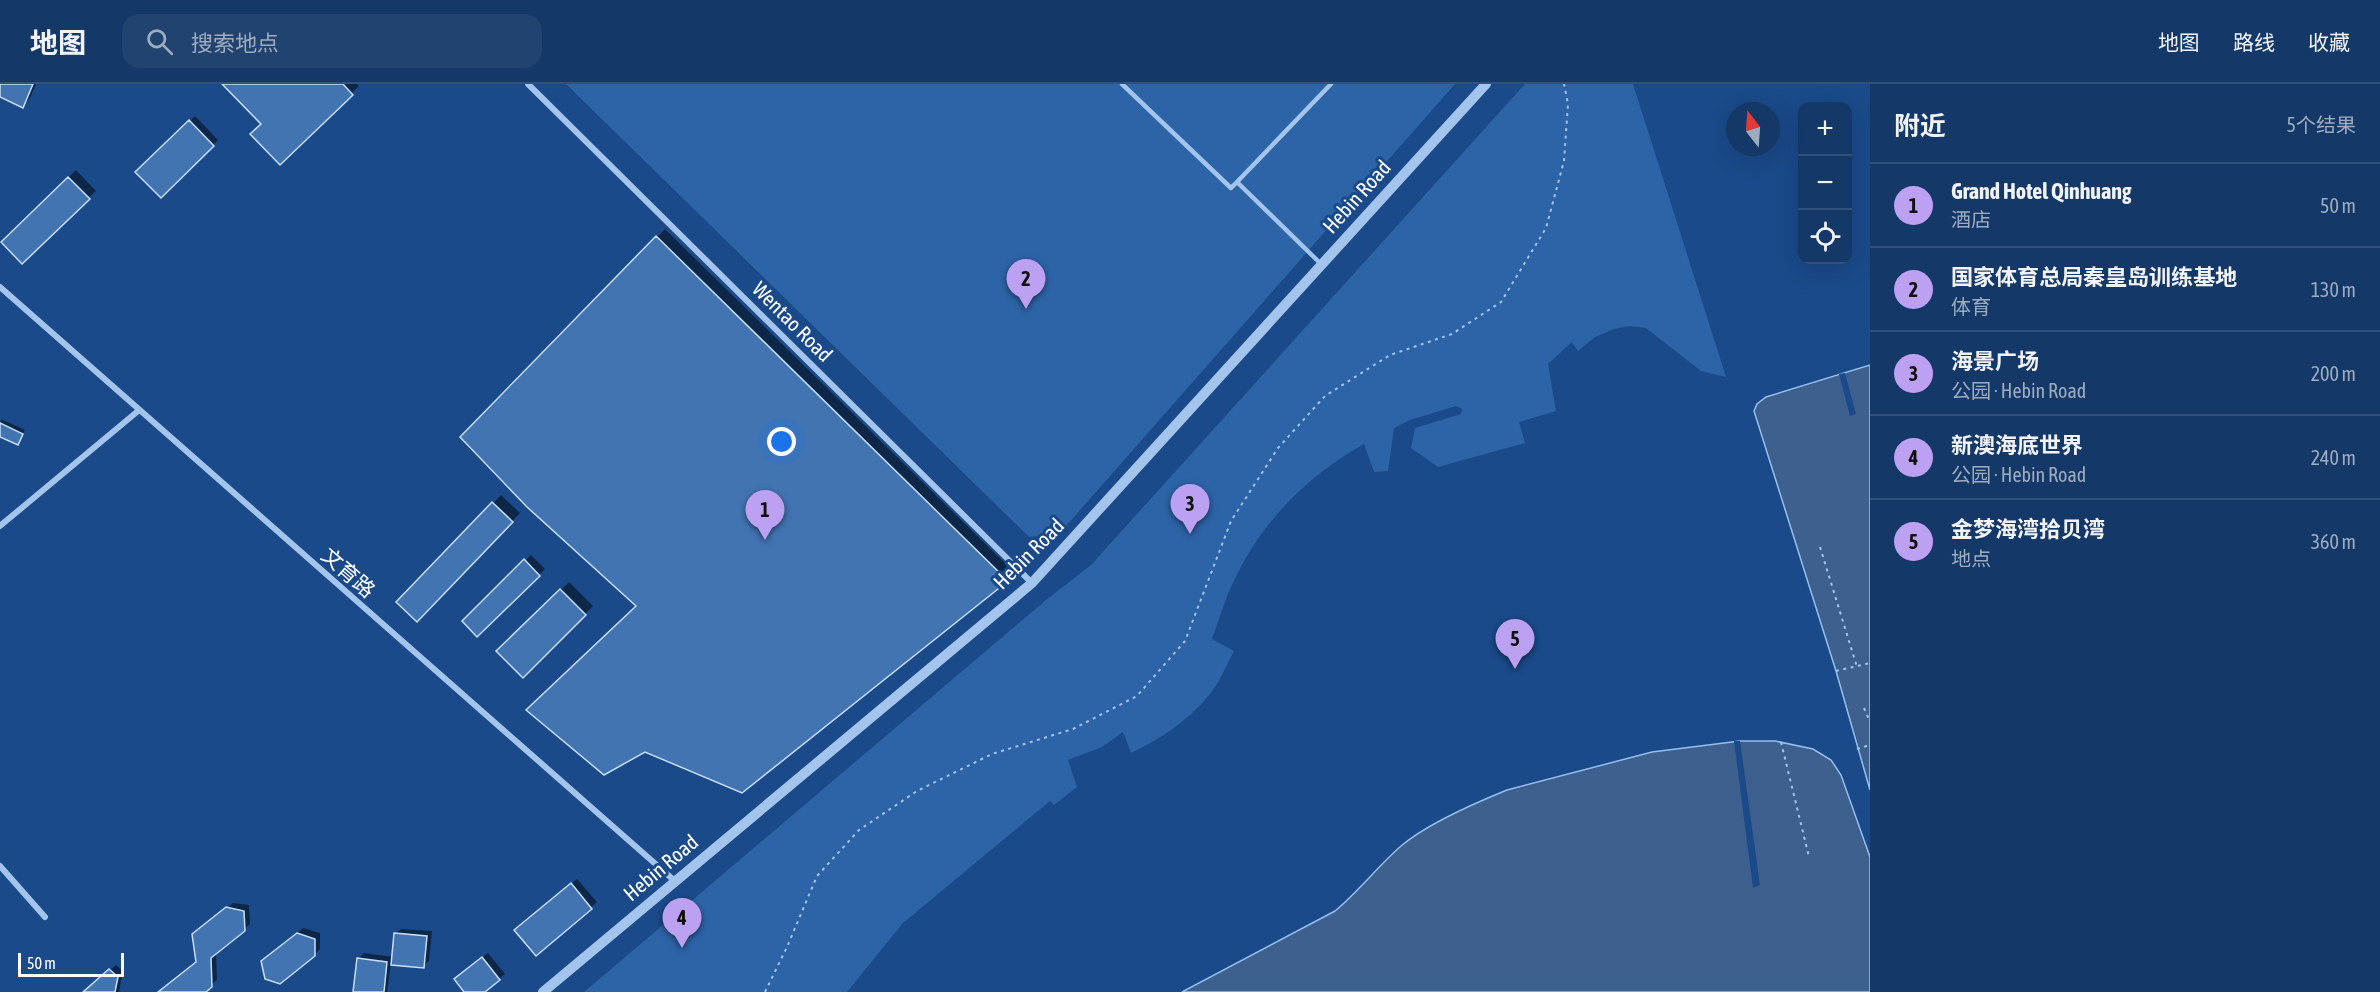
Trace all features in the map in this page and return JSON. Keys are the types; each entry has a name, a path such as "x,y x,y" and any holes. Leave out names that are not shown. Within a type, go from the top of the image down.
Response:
{"street":[{"name":"Wentao Road","path":"528,84 1032,583"},
{"name":"Hebin Road","path":"543,992 1032,583 1486,84"},
{"name":"文育路","path":"0,287 676,883"},
{"path":"0,526 138,411"},
{"path":"0,866 45,917"}],"lane":[{"path":"1122,84 1231,188 1331,84"},
{"path":"1237,182 1322,265"}],"path":[{"path":"765,992 817,876 859,830 917,791 992,754 1073,729 1137,696 1185,641 1231,521 1278,448 1325,396 1390,356 1452,334 1501,302 1546,228 1564,161 1568,104 1564,84"},
{"path":"1820,547 1857,667"},
{"path":"1836,671 1870,663"},
{"path":"1864,708 1870,722"},
{"path":"1781,742 1809,857"},
{"path":"1857,749 1870,745"}],"shaded area":[{"path":"566,84 1455,84 1059,534 1029,537"},
{"path":"1525,84 1633,84 1726,377 1701,371 1646,328 1629,326 1614,329 1595,337 1578,351 1572,342 1548,364 1556,411 1519,422 1525,443 1438,467 1411,448 1415,428 1461,414 1462,409 1456,406 1410,420 1394,428 1388,471 1374,472 1364,444 1343,457 1323,471 1287,503 1271,521 1244,561 1227,597 1212,639 1234,651 1217,684 1200,706 1167,733 1131,753 1123,732 1102,747 1068,760 1077,787 1054,805 1050,801 903,923 847,992 584,992 1046,600 1091,565"},
{"path":"1870,365 1870,790 1836,671 1754,411 1757,404 1766,397"},
{"path":"1740,741 1775,741 1813,749 1831,760 1841,775 1870,857 1870,992 1182,992 1335,911 1401,846 1438,822 1481,801 1507,790 1652,752"}],"pier":[{"path":"1845,373 1856,414 1850,416 1839,374"},
{"path":"1734,741 1740,741 1760,885 1753,888"}],"building":[{"path":"0,84 33,84 23,108 0,97"},
{"path":"222,84 343,84 353,95 280,165 250,134 261,124"},
{"path":"189,120 214,146 161,198 135,172"},
{"path":"68,177 90,199 22,264 1,242"},
{"path":"656,236 1008,581 742,793 645,752 604,775 526,710 636,606 527,507 460,437"},
{"path":"0,423 23,434 18,445 0,437"},
{"path":"492,502 513,522 417,622 396,602"},
{"path":"524,559 540,576 477,637 462,621"},
{"path":"560,589 586,615 523,678 496,651"},
{"path":"571,883 592,909 536,956 514,930"},
{"path":"226,907 244,911 245,931 211,958 212,987 206,992 158,992 196,962 192,934"},
{"path":"297,933 315,939 315,956 280,984 265,979 261,961"},
{"path":"394,933 427,936 424,968 391,965"},
{"path":"482,957 500,980 485,992 464,992 454,979"},
{"path":"357,958 387,962 384,992 353,992"},
{"path":"109,969 118,977 115,992 83,992"}],"place":[{"name":"国家体育总局秦皇岛训练基地","path":"1026,309"},
{"name":"海景广场","path":"1190,534"},
{"name":"Grand Hotel Qinhuang","path":"765,540"},
{"name":"金梦海湾拾贝湾","path":"1515,669"},
{"name":"新澳海底世界","path":"682,948"}]}
